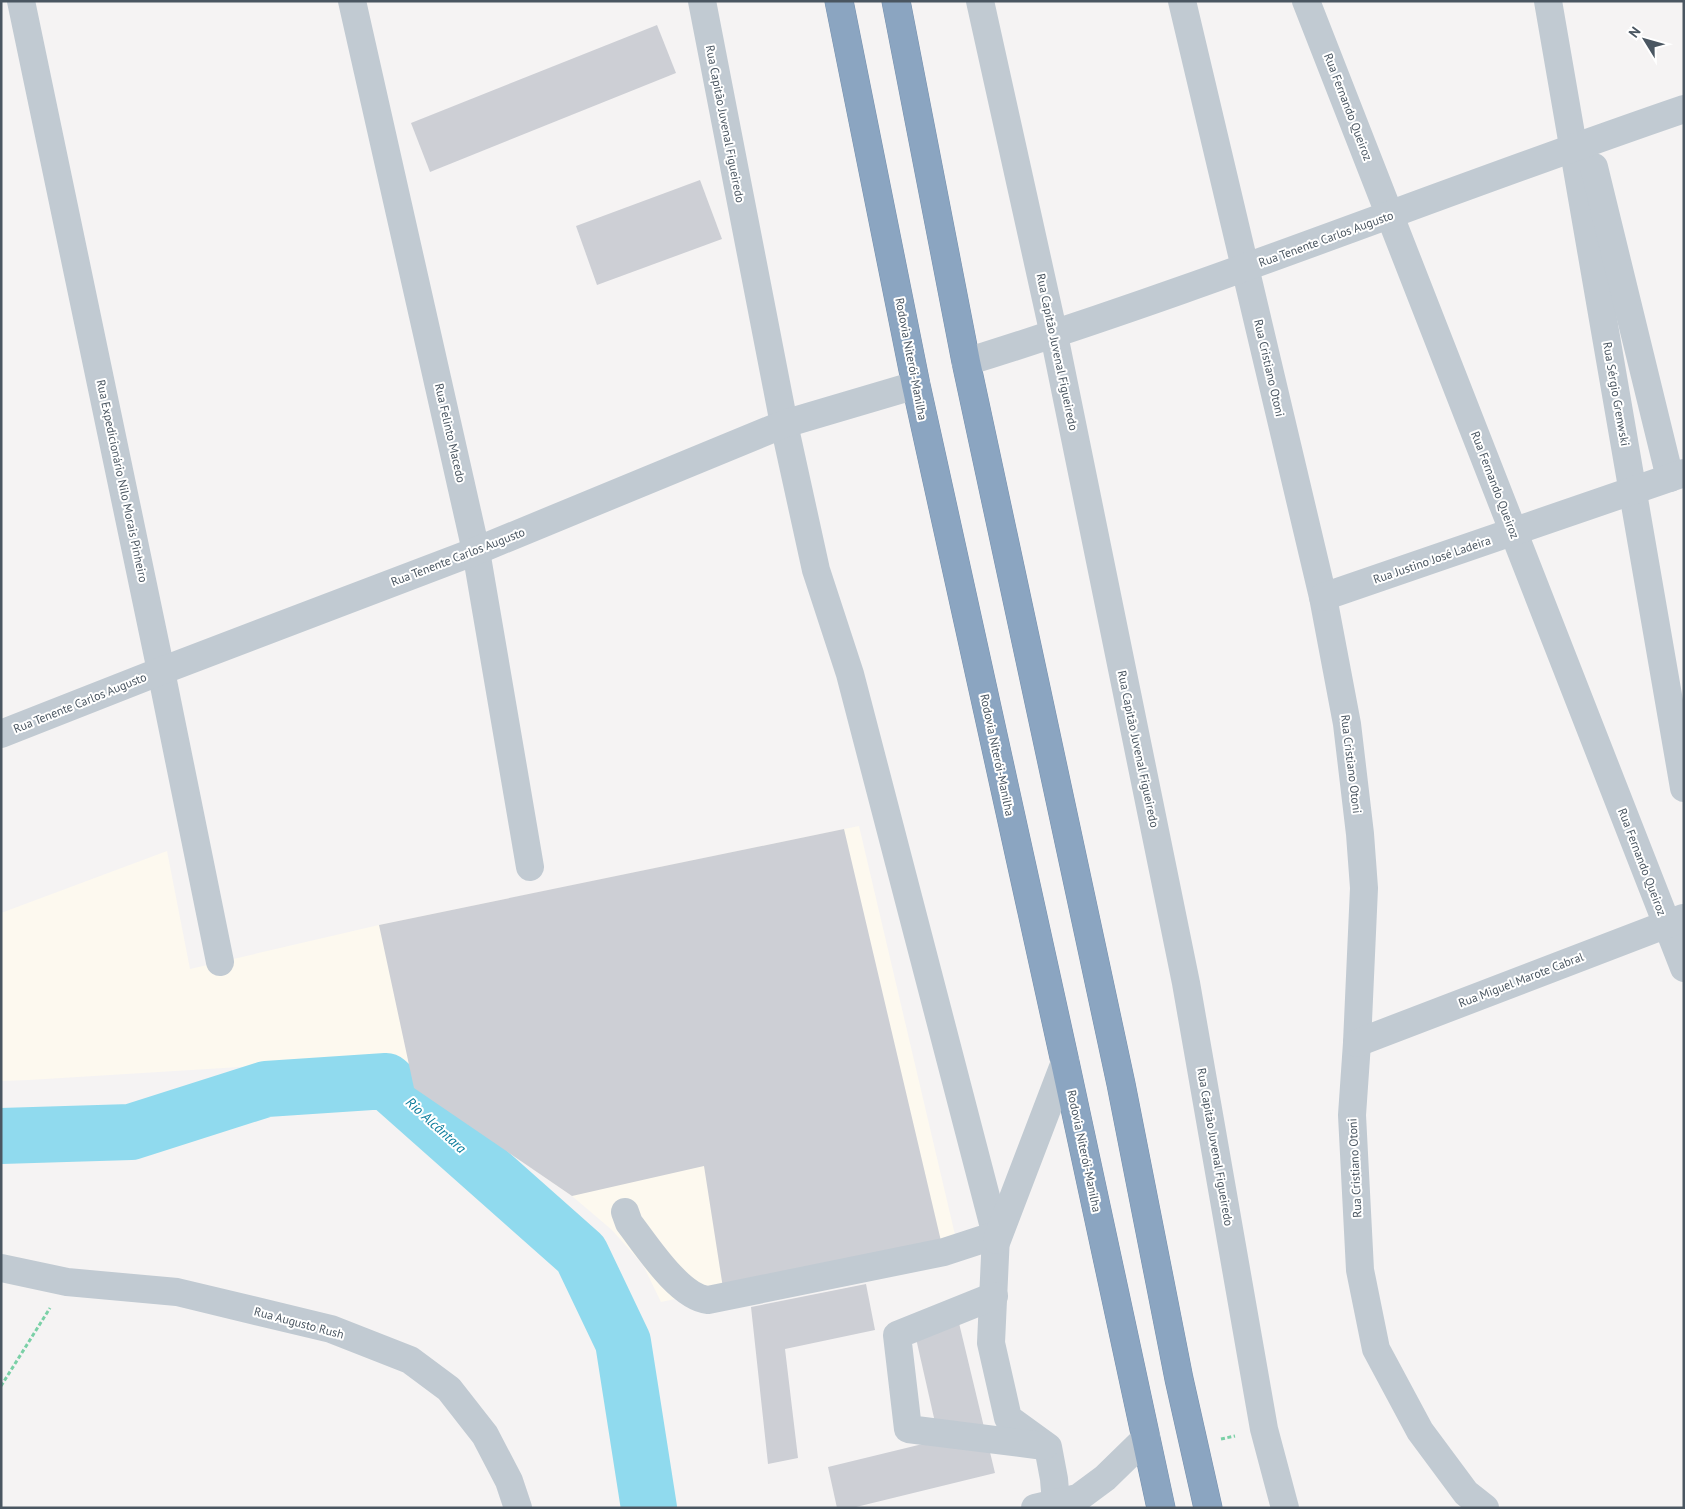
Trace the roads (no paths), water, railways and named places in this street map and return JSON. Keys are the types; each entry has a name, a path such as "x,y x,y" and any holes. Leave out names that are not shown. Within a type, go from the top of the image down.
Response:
{"highway":[{"name":"Rodovia Niterói-Manilha","path":"839,1 916,385 1161,1508"},
{"path":"896,1 966,362 1121,1084 1208,1508"}],"street":[{"name":"Rua Expedicionário Nilo Morais Pinheiro","path":"21,1 220,962"},
{"name":"Rua Felinto Macedo","path":"352,1 476,550 530,868"},
{"name":"Rua Capitão Juvenal Figueiredo","path":"702,1 784,424 816,570 850,674 997,1238"},
{"name":"Rua Capitão Juvenal Figueiredo","path":"980,1 1054,335 1186,983 1264,1429 1286,1508"},
{"name":"Rua Cristiano Otoni","path":"1182,1 1323,597 1347,724 1363,879 1357,1043 1352,1115 1360,1270 1376,1349 1420,1431 1466,1492 1484,1508"},
{"name":"Rua Fernando Queiroz","path":"1306,1 1684,968"},
{"name":"Rua Sérgio Grenwski","path":"1548,1 1684,788"},
{"path":"1560,1 1588,142 1677,475"},
{"name":"Rua Tenente Carlos Augusto","path":"966,362 1054,335 1245,268 1588,142 1684,109"},
{"name":"Rua Tenente Carlos Augusto","path":"1,734 476,550 784,424 916,385"},
{"name":"Rua Justino José Ladeira","path":"1323,597 1677,475"},
{"name":"Rua Miguel Marote Cabral","path":"1357,1043 1684,918"},
{"path":"1065,1062 997,1238 992,1343 1008,1418 1048,1447 1054,1479 1065,1504 1105,1478 1146,1438"},
{"path":"625,1212 628,1222 677,1284 701,1300 944,1252 997,1238"},
{"name":"Rua Augusto Rush","path":"1,1268 67,1282 177,1292 331,1330 410,1360 449,1389 485,1435 509,1481 518,1508"},
{"path":"994,1296 897,1335 908,1429 1048,1447"}],"waterway":[{"name":"Rio Alcântara","path":"1,1136 131,1132 266,1089 386,1081 581,1254 623,1342 649,1508"}]}
